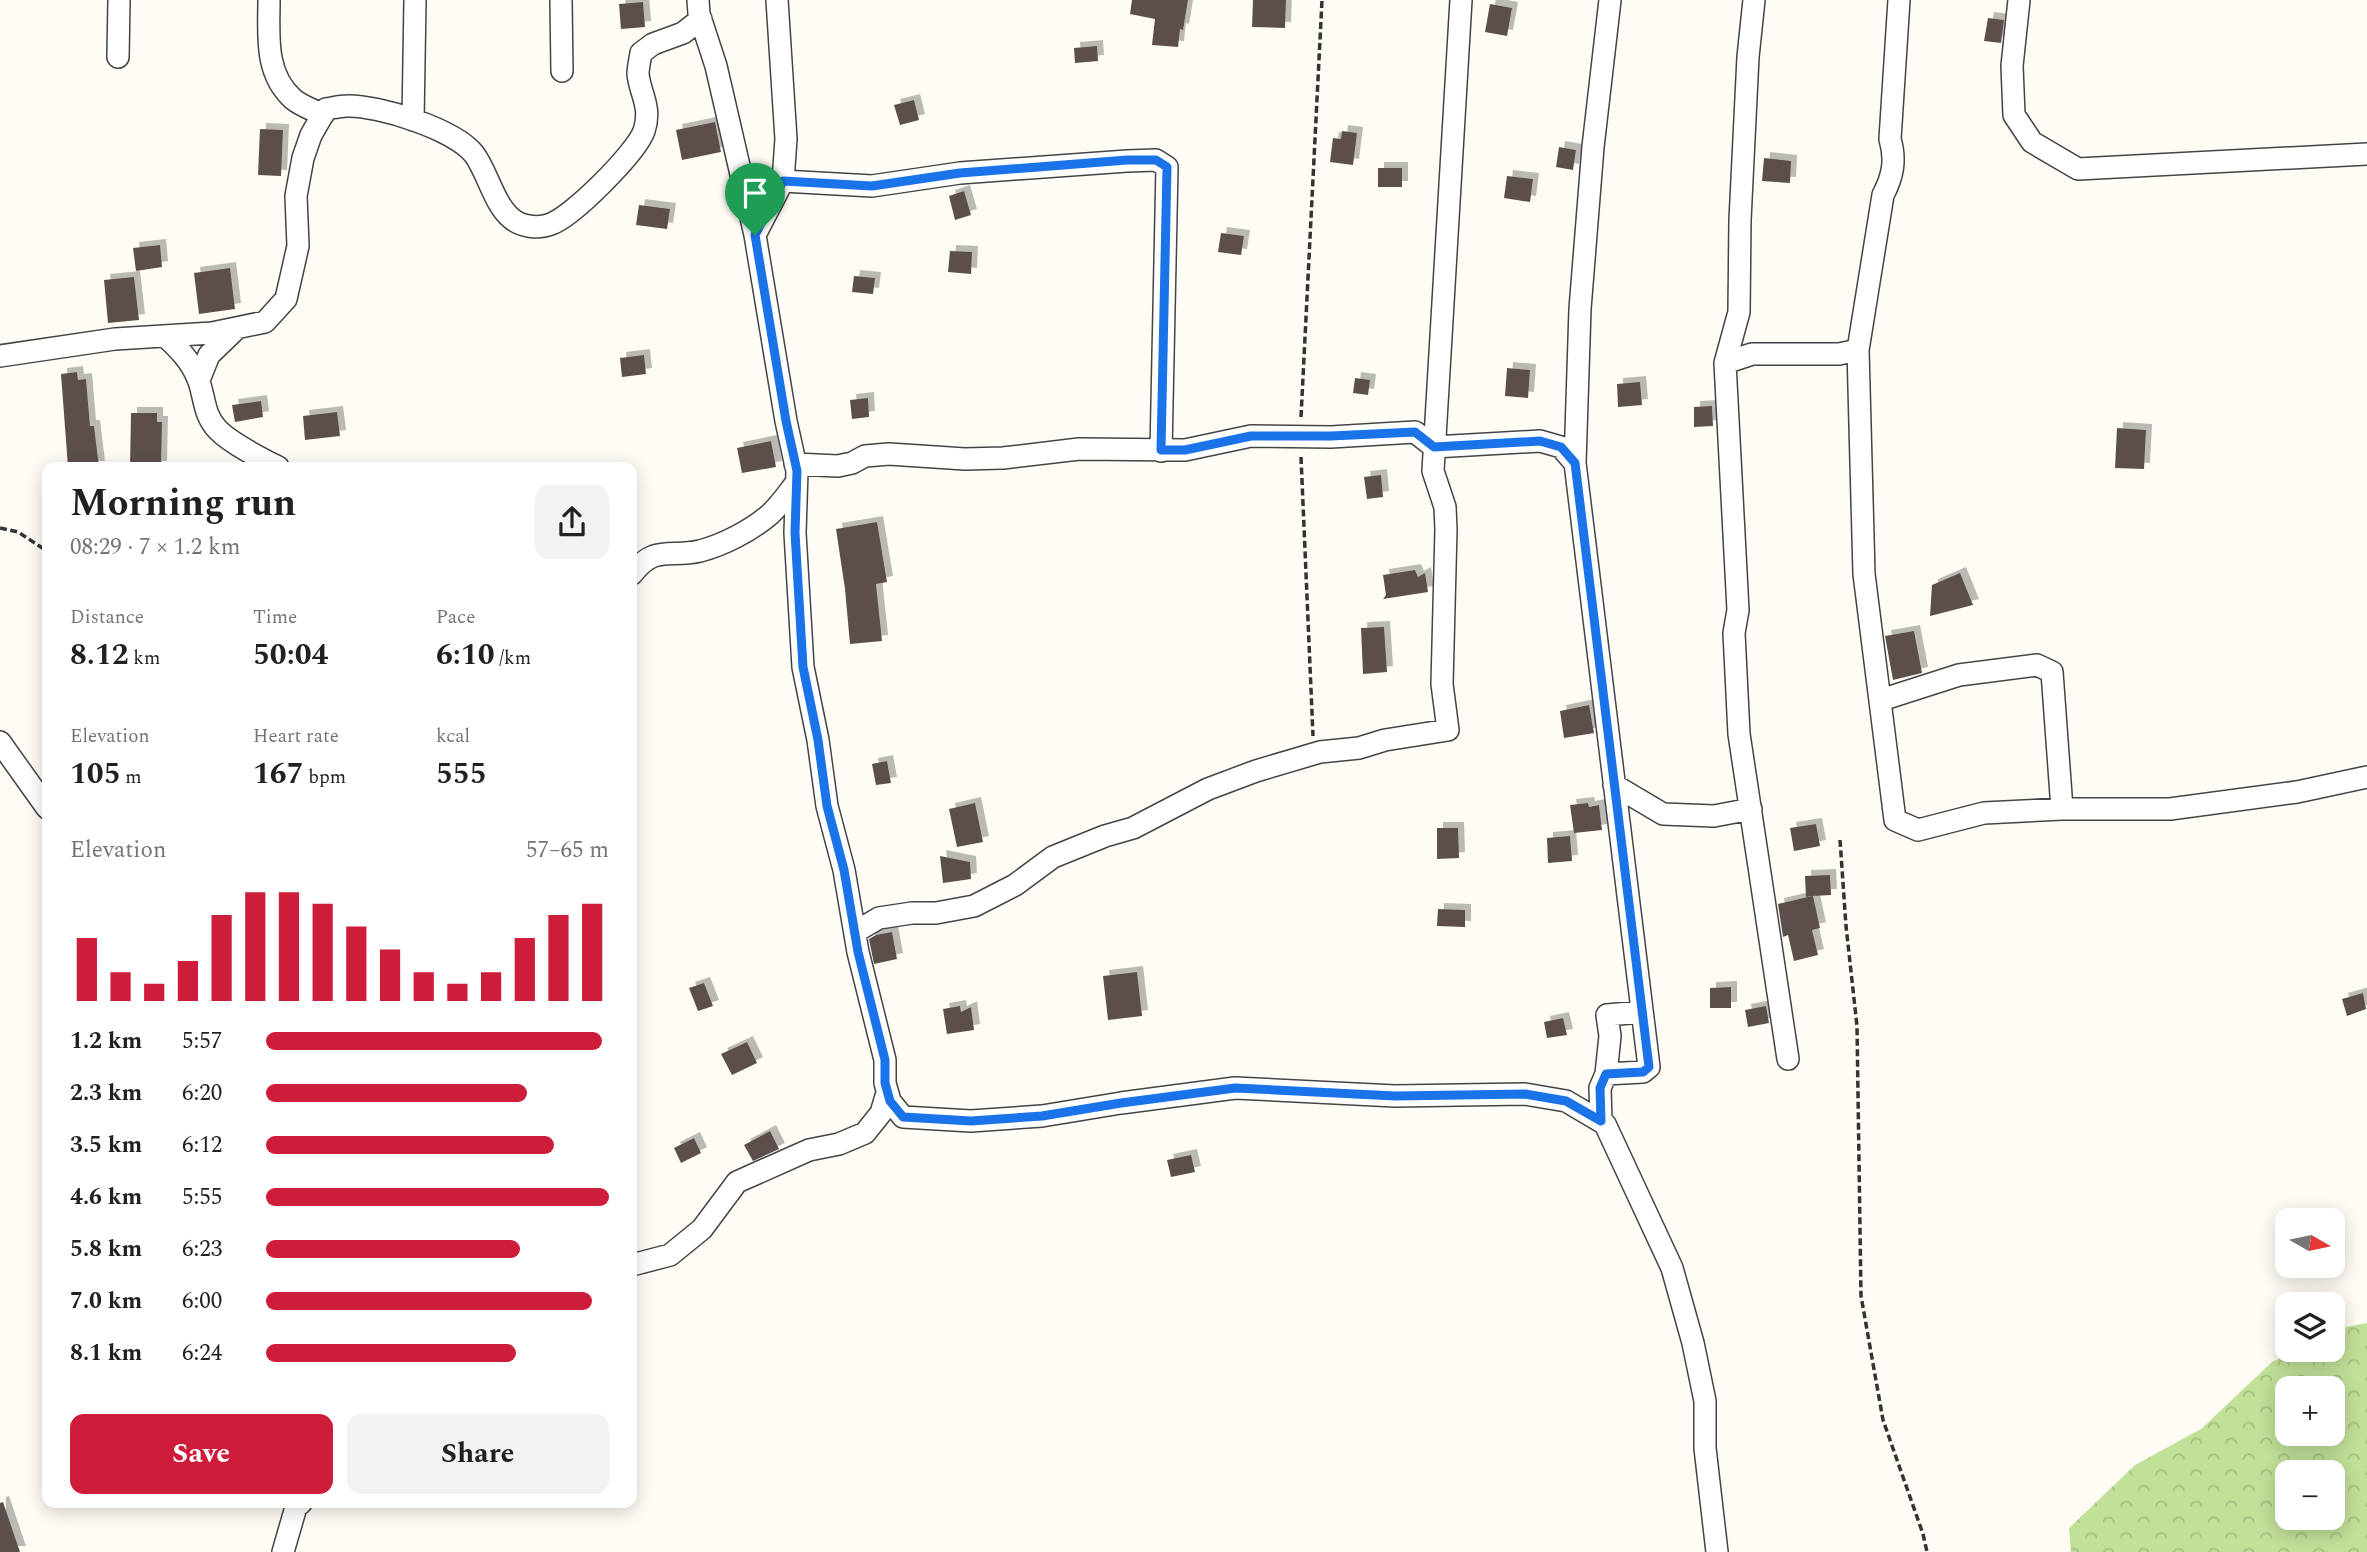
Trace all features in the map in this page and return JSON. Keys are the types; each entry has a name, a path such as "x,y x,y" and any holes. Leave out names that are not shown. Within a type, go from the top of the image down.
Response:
{"street":[{"path":"118,57 119,0"},
{"path":"270,0 268,54 280,81 293,99 323,115"},
{"path":"413,120 415,0"},
{"path":"561,0 562,71"},
{"path":"755,235 783,181 786,139 777,0"},
{"path":"855,932 879,918 912,912 936,913 974,906 1015,885 1053,857 1133,828 1208,789 1313,754 1359,748 1385,740 1448,730 1443,684 1445,507 1433,471 1461,0"},
{"path":"1606,1074 1643,1072 1649,1067 1575,463 1580,309 1593,147 1610,0"},
{"path":"1754,0 1747,70 1739,312 1725,363 1738,610 1734,633 1739,734 1788,1059"},
{"path":"1899,0 1890,139 1895,155 1892,178 1883,195 1858,351 1864,574 1895,820 1917,830 1984,813 2062,809 2170,809 2297,792 2367,777"},
{"path":"2019,0 2012,66 2014,115 2032,142 2078,169 2367,154"},
{"path":"0,356 115,339 212,333 265,322 286,299 298,246 296,196 303,158 311,135 326,109 348,106 413,120 455,137 474,153 509,217 525,226 551,224 583,201 631,153 644,131 647,102 638,74 641,53 653,44 683,33 699,10"},
{"path":"699,10 716,66 755,235 796,473 795,533 803,667 818,740 827,806 844,870 855,932 885,1060 885,1083 890,1101 903,1117 971,1121 1042,1116 1235,1088 1395,1096 1525,1094 1566,1101 1605,1124 1672,1268 1693,1343 1705,1402 1705,1448 1717,1552"},
{"path":"783,181 872,186 960,173 1127,160 1156,160 1167,167 1161,450"},
{"path":"199,380 209,355 237,328"},
{"path":"165,336 184,352 199,380 206,413 217,429 268,462"},
{"path":"1725,363 1752,354 1839,354 1858,351"},
{"path":"637,568 642,561 658,554 699,551 732,538 769,515 796,473 852,463 866,456 889,454 977,458 1037,455 1079,449 1185,450 1251,436 1415,432 1436,417"},
{"path":"1415,432 1434,447 1540,441 1561,447 1575,463"},
{"path":"1881,700 1959,675 2037,665 2052,672 2062,809"},
{"path":"0,742 42,801"},
{"path":"1614,785 1663,814 1714,816 1751,809"},
{"path":"1601,1121 1600,1088 1606,1074 1609,1049 1607,1015 1642,1012"},
{"path":"637,1264 670,1255 702,1229 737,1182 809,1150 839,1144 865,1133 881,1113 887,1093"},
{"path":"283,1552 296,1508"}],"path":[{"path":"1313,754 1300,436 1322,0"},
{"path":"0,528 18,532 42,548"},
{"path":"1840,840 1857,1026 1861,1296 1883,1420 1927,1552"}],"green space":[{"path":"2367,1323 2367,1552 2071,1552 2069,1528 2135,1465 2201,1429 2272,1362 2345,1362 2345,1327"}],"building":[{"path":"1132,0 1188,0 1178,47 1152,45 1155,19 1130,14"},
{"path":"1253,0 1286,0 1285,28 1252,27"},
{"path":"643,2 645,27 621,29 619,4"},
{"path":"1490,4 1512,8 1507,36 1485,32"},
{"path":"1988,18 2004,20 2001,43 1984,41"},
{"path":"1097,46 1098,61 1075,63 1074,48"},
{"path":"914,100 919,120 900,125 894,105"},
{"path":"715,122 721,152 682,160 676,130"},
{"path":"260,129 283,130 281,176 258,175"},
{"path":"1342,131 1357,133 1353,165 1330,162 1333,138 1341,139"},
{"path":"1559,147 1576,150 1573,170 1556,167"},
{"path":"1764,158 1791,161 1790,183 1762,181"},
{"path":"1378,168 1402,168 1402,187 1378,187"},
{"path":"1507,176 1533,179 1530,202 1504,198"},
{"path":"964,191 971,215 955,220 949,196"},
{"path":"639,205 670,209 667,229 636,225"},
{"path":"1221,233 1244,236 1241,255 1218,252"},
{"path":"160,245 162,267 136,271 133,248"},
{"path":"950,251 972,252 971,274 948,272"},
{"path":"230,268 235,309 199,314 194,273"},
{"path":"854,276 875,278 873,294 852,292"},
{"path":"134,277 139,320 108,323 104,280"},
{"path":"644,355 646,374 622,377 620,358"},
{"path":"1507,368 1530,370 1528,398 1505,396"},
{"path":"77,372 78,380 86,379 90,426 94,426 98,462 68,462 61,374"},
{"path":"1355,378 1370,380 1368,395 1353,393"},
{"path":"1640,382 1642,405 1618,407 1617,384"},
{"path":"868,398 869,417 852,419 850,400"},
{"path":"261,401 263,417 235,422 232,405"},
{"path":"1712,406 1713,426 1694,427 1694,407"},
{"path":"337,412 340,436 305,440 303,416"},
{"path":"131,413 157,413 157,422 162,422 161,462 130,462"},
{"path":"2117,428 2146,430 2144,469 2115,468"},
{"path":"771,441 776,467 742,473 737,448"},
{"path":"1381,475 1383,497 1367,499 1364,477"},
{"path":"877,522 887,582 876,584 882,641 850,644 836,529"},
{"path":"1415,570 1418,577 1425,573 1428,592 1383,599 1386,595 1383,575"},
{"path":"1960,573 1973,605 1930,616 1932,585"},
{"path":"1384,627 1387,672 1363,674 1361,628"},
{"path":"1914,631 1922,673 1893,680 1885,636"},
{"path":"1589,705 1594,733 1564,738 1560,711"},
{"path":"887,761 891,783 876,785 872,764"},
{"path":"975,803 983,842 957,847 949,809"},
{"path":"1588,803 1589,807 1599,805 1602,830 1574,833 1570,805"},
{"path":"1816,824 1820,846 1794,851 1790,828"},
{"path":"1437,828 1458,828 1459,858 1437,859"},
{"path":"1570,836 1572,861 1548,863 1547,838"},
{"path":"940,856 970,862 971,879 943,883"},
{"path":"1830,875 1831,895 1813,896 1820,928 1812,930 1818,955 1794,961 1788,935 1783,937 1778,904 1812,896 1806,897 1805,876"},
{"path":"1438,909 1465,910 1465,927 1437,926"},
{"path":"892,932 897,959 874,964 869,939"},
{"path":"1137,972 1142,1016 1108,1020 1103,976"},
{"path":"704,983 713,1006 698,1011 689,988"},
{"path":"1731,987 1731,1008 1710,1008 1710,988"},
{"path":"2363,993 2366,1009 2347,1016 2342,999"},
{"path":"960,1006 961,1012 971,1007 974,1030 947,1034 943,1009"},
{"path":"1766,1006 1769,1023 1748,1027 1745,1010"},
{"path":"1563,1018 1567,1035 1547,1038 1544,1022"},
{"path":"747,1042 757,1063 732,1075 721,1054"},
{"path":"770,1131 779,1149 753,1161 744,1145"},
{"path":"694,1138 701,1153 681,1163 674,1148"},
{"path":"1191,1155 1195,1172 1171,1177 1167,1160"},
{"path":"3,1502 20,1552 0,1552 0,1503"}],"route":[{"path":"1156,160 1167,167 1161,450 1185,450 1251,436 1415,432 1434,447 1540,441 1561,447 1575,463 1649,1067 1643,1072 1606,1074 1600,1088 1601,1121 1566,1101 1525,1094 1395,1096 1235,1088 1042,1116 971,1121 903,1117 897,1111 890,1101 885,1083 885,1060 858,952 844,870 827,806 818,740 803,667 795,533 797,471 755,235 783,181 872,186 960,173 1156,160"}]}
